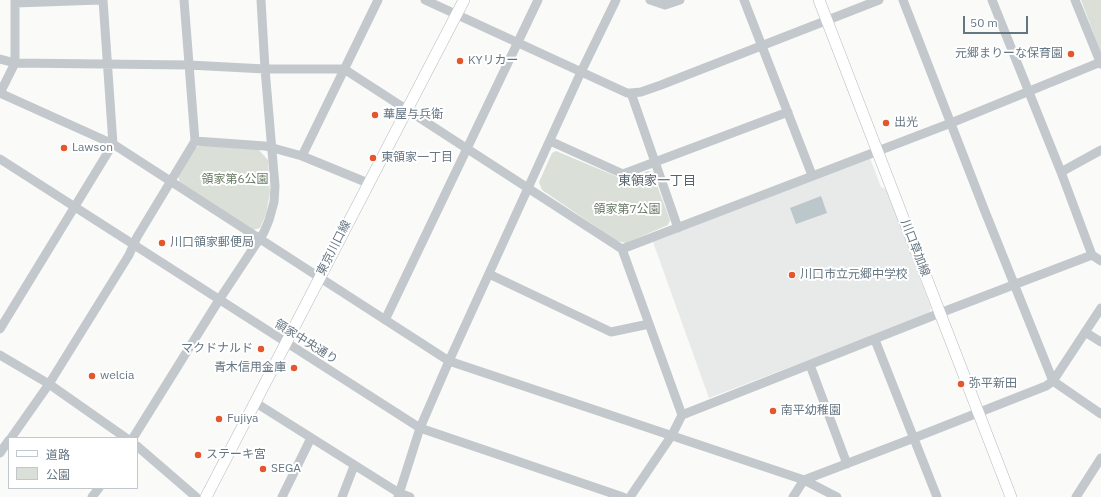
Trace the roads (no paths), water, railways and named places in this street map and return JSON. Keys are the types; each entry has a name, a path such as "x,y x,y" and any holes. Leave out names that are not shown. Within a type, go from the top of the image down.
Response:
{"main road":[{"name":"東京川口線","path":"206,497 464,0"},
{"name":"川口草加線","path":"819,0 1011,497"}],"street":[{"path":"0,329 113,144 102,0 15,2 15,63 0,93 113,144 449,361 804,480 836,497"},
{"path":"11,437 49,384 129,255 137,237 195,141 184,0"},
{"path":"134,437 259,239 269,220 274,202 275,186 261,0"},
{"path":"302,156 378,0"},
{"path":"424,0 627,93 641,92 661,85 879,0"},
{"path":"385,320 538,0"},
{"path":"398,495 420,428 449,361 581,72 616,0"},
{"path":"650,0 665,5 680,0"},
{"path":"744,0 812,175"},
{"path":"903,0 1014,285 1053,380 1101,414"},
{"path":"992,0 1061,172 1092,255 1101,261"},
{"path":"622,250 812,175 951,123 1101,63 1075,0"},
{"path":"0,59 15,63 189,65 265,69 344,69 529,188 622,250 682,415"},
{"path":"631,93 678,228"},
{"path":"550,141 622,174 788,112"},
{"path":"195,141 265,146 302,156 368,183"},
{"path":"1061,172 1101,150"},
{"name":"領家中央通り","path":"0,159 420,428 623,497"},
{"path":"630,497 672,436 682,415 875,340 940,313 1092,255"},
{"path":"489,274 611,332 649,324"},
{"path":"793,497 804,480 1046,386 1053,380 1101,308"},
{"path":"1085,332 1101,342"},
{"path":"875,340 937,497"},
{"path":"0,355 49,384 125,437"},
{"path":"810,365 847,464"},
{"path":"256,403 398,495 410,497"},
{"path":"282,497 311,438"},
{"path":"0,452 8,442"},
{"path":"138,447 196,497"},
{"path":"1076,497 1101,458"},
{"path":"342,497 354,466"}],"place":[{"name":"元郷まりーな保育園","path":"1071,54"},
{"name":"KYリカー","path":"460,61"},
{"name":"華屋与兵衛","path":"375,115"},
{"name":"出光","path":"886,123"},
{"name":"Lawson","path":"64,148"},
{"name":"東領家一丁目","path":"373,158"},
{"name":"川口領家郵便局","path":"162,243"},
{"name":"川口市立元郷中学校","path":"792,275"},
{"name":"マクドナルド","path":"261,349"},
{"name":"青木信用金庫","path":"294,368"},
{"name":"welcia","path":"92,376"},
{"name":"弥平新田","path":"961,384"},
{"name":"南平幼稚園","path":"773,411"},
{"name":"Fujiya","path":"219,419"},
{"name":"ステーキ宮","path":"198,455"},
{"name":"SEGA","path":"263,469"}],"district":[{"name":"東領家一丁目","path":"657,181"}],"park label":[{"name":"領家第6公園","path":"235,180"},
{"name":"領家第7公園","path":"627,210"}]}
